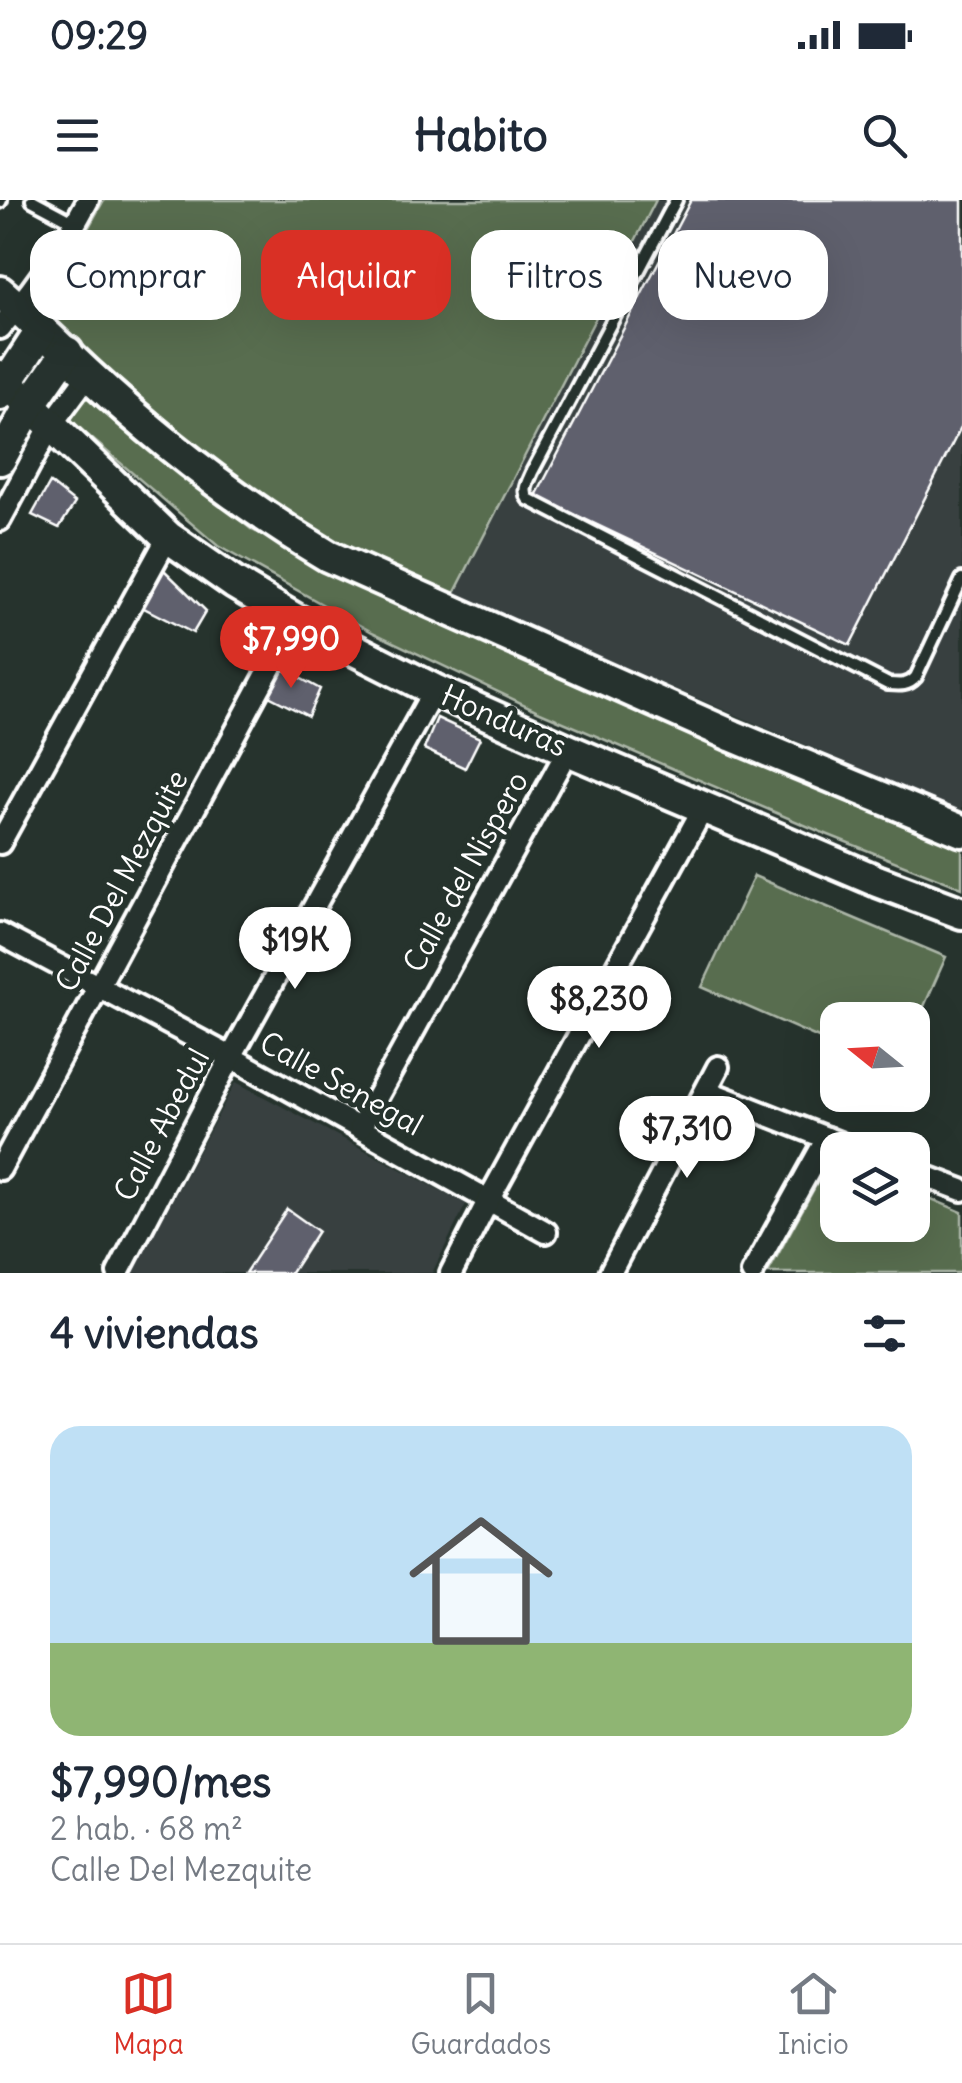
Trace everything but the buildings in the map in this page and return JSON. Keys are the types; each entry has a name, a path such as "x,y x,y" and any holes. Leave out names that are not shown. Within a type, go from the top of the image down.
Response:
{"street":[{"path":"88,200 75,224 6,309 41,331 207,476 272,523 328,556 734,736 962,831"},
{"path":"2,384 41,331"},
{"path":"0,520 67,352"},
{"path":"0,458 40,415 88,374"},
{"name":"Honduras","path":"2,384 168,537 296,620 434,690 568,750 878,882 962,912"},
{"path":"0,842 168,537"},
{"name":"Calle Del Mezquite","path":"0,1169 296,620"},
{"name":"Calle Abedul","path":"118,1273 231,1057 434,690"},
{"name":"Calle del Nispero","path":"360,1128 568,750"},
{"path":"451,1273 704,807"},
{"name":"Calle Senegal","path":"0,934 546,1232"},
{"path":"610,1273 718,1066"},
{"path":"707,1091 820,1135"},
{"path":"752,1273 820,1151"},
{"path":"930,1178 962,1190"}],"lane":[{"path":"32,200 75,224"},
{"path":"676,200 532,472 525,488 528,499 888,684 911,683 916,678 962,579"}],"shaded area":[{"path":"656,200 962,200 962,812 454,594 594,320 638,320 638,235"},
{"path":"236,1082 466,1204 432,1273 133,1273"}],"green space":[{"path":"104,200 656,200 638,235 638,230 471,230 471,320 594,320 454,594 274,513 51,320 241,320 241,230 87,230"},
{"path":"83,392 252,530 524,657 962,842 962,888 540,712 372,632 218,546 63,414"},
{"path":"754,876 946,957 926,1002 820,1002 820,1039 702,987"},
{"path":"820,1178 820,1242 930,1242 930,1198 962,1212 962,1273 768,1273"}]}
